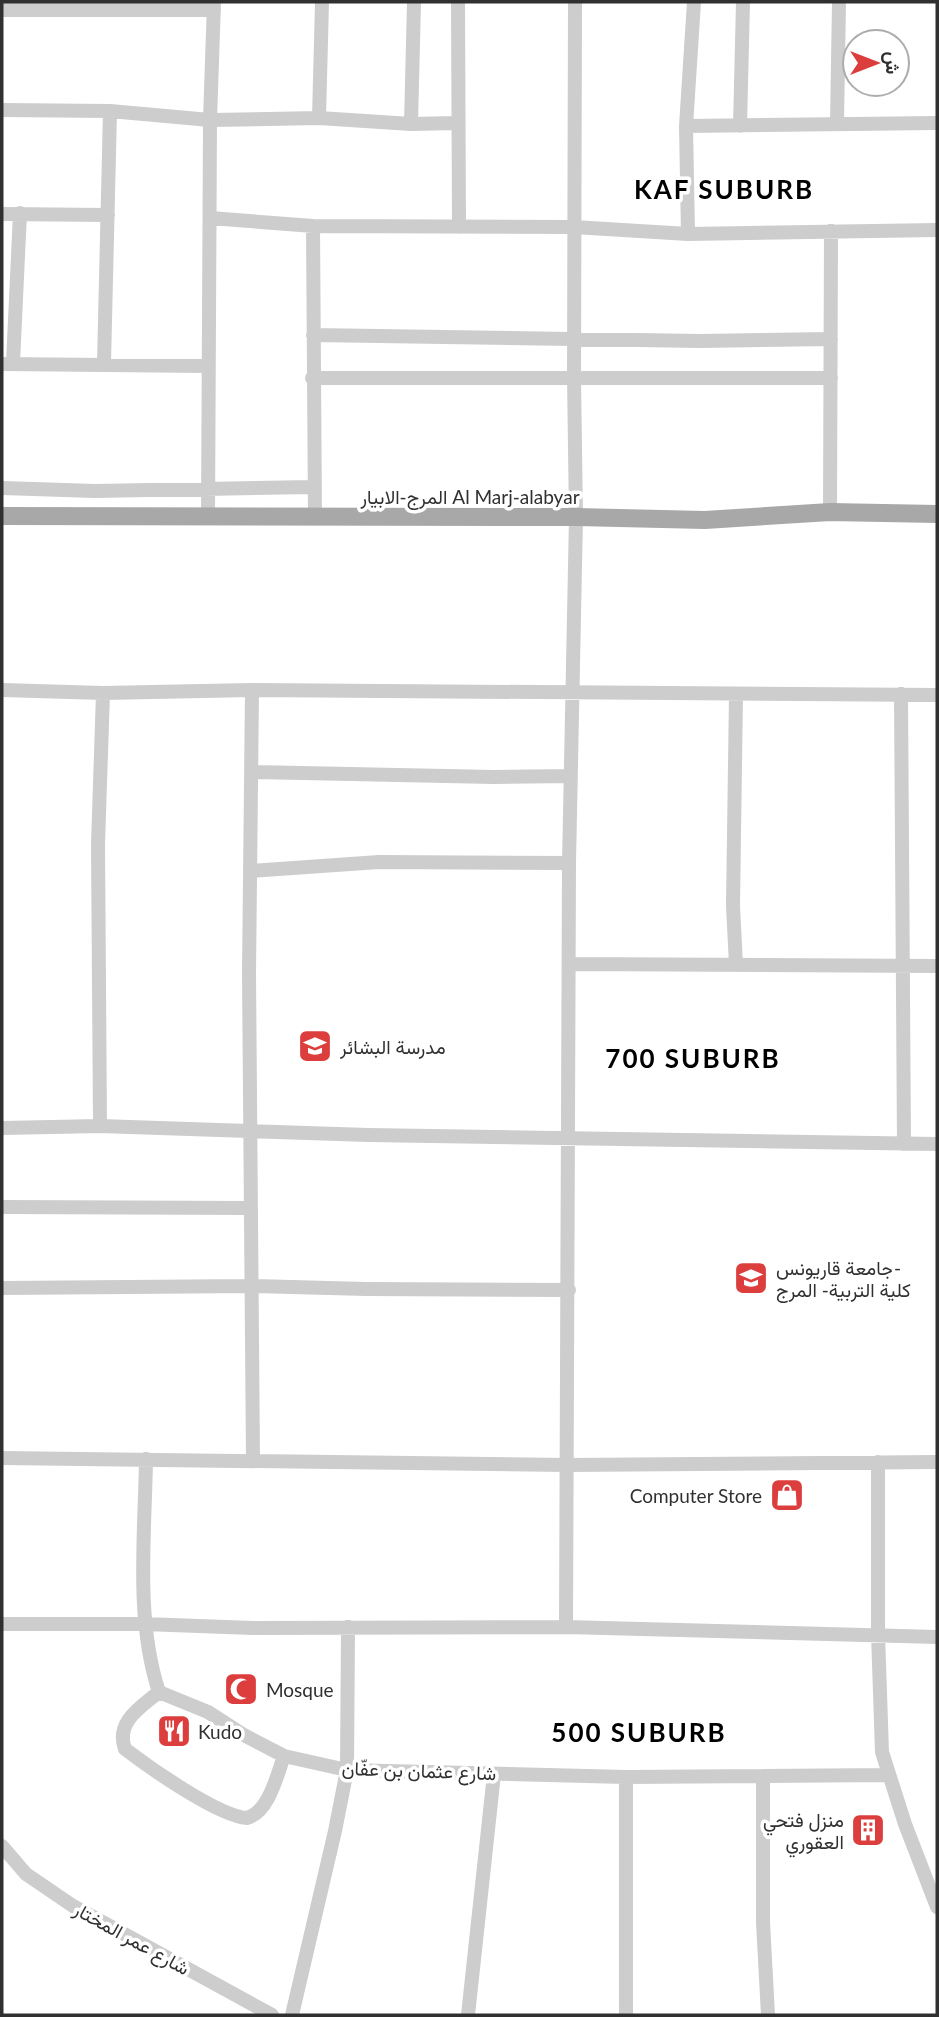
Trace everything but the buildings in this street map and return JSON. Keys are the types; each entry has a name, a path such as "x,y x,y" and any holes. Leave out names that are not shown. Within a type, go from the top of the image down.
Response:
{"main road":[{"name":"المرج-الابيار Al Marj-alabyar","path":"2,516 576,517 705,520 830,512 937,514"}],"street":[{"path":"319,118 322,2"},
{"path":"411,124 414,2"},
{"path":"458,2 459,227"},
{"path":"566,1627 569,863 576,517 573,377 575,2"},
{"path":"688,234 686,126 694,2"},
{"path":"740,126 743,2"},
{"path":"837,123 839,2"},
{"path":"2,10 19,6 214,6 210,120 208,517"},
{"path":"2,110 110,111 210,120 319,118 411,124 457,123"},
{"path":"104,363 110,111"},
{"path":"686,126 937,123"},
{"path":"20,213 8,364 208,366"},
{"path":"2,214 108,215"},
{"path":"210,218 313,226 574,227 688,234 937,230"},
{"path":"313,226 315,517"},
{"path":"830,512 831,231"},
{"path":"313,335 700,341 831,339"},
{"path":"312,378 831,378"},
{"path":"2,488 95,491 313,487"},
{"path":"2,690 103,693 251,690 937,695"},
{"path":"251,690 250,1208 253,1461"},
{"path":"100,1126 98,844 103,693"},
{"path":"736,694 733,906 736,965"},
{"path":"901,694 904,1144"},
{"path":"251,772 571,776"},
{"path":"250,871 379,862 569,863"},
{"path":"569,964 937,966"},
{"path":"2,1128 100,1126 368,1135 937,1144"},
{"path":"2,1207 250,1208"},
{"path":"2,1288 251,1286 569,1290"},
{"path":"2,1458 568,1465 937,1462"},
{"path":"146,1459 144,1624 151,1667 159,1692 133,1712 126,1723 122,1735 125,1749 156,1772 228,1813 247,1818 259,1812 276,1780 284,1756"},
{"path":"878,1462 878,1634 882,1752 888,1775 933,1884 937,1907"},
{"path":"2,1624 144,1624 253,1628 566,1627 937,1637"},
{"path":"292,2015 347,1770 348,1627"},
{"name":"شارع عثمان بن عفّان","path":"159,1692 208,1712 284,1756 347,1770 626,1777 888,1775"},
{"path":"468,2015 494,1774"},
{"path":"763,1776 763,1922 768,2015"},
{"path":"626,1777 626,2015"},
{"name":"شارع عمر المختار","path":"2,1846 26,1874 73,1906 272,2015"}],"place":[{"name":"مدرسة البشائر","path":"315,1046"},
{"name":"جامعة قاريونس- كلية التربية- المرج","path":"751,1278"},
{"name":"Computer Store","path":"787,1495"},
{"name":"Mosque","path":"241,1689"},
{"name":"Kudo","path":"174,1731"},
{"name":"منزل فتحي العقوري","path":"868,1830"}],"district":[{"name":"KAF SUBURB","path":"724,189"},
{"name":"700 SUBURB","path":"693,1058"},
{"name":"500 SUBURB","path":"639,1732"}]}
